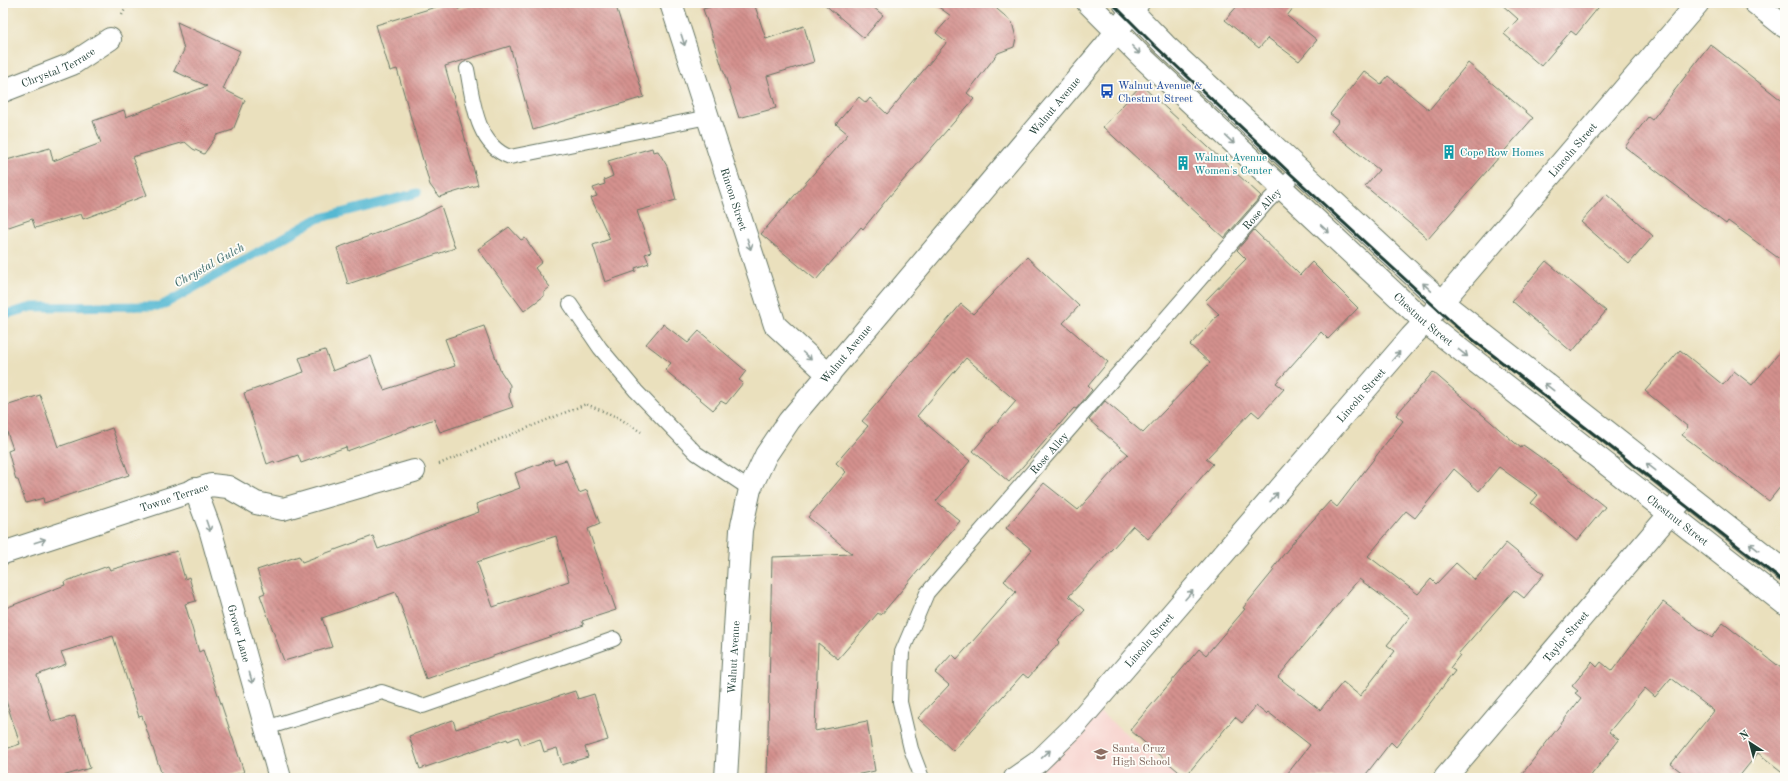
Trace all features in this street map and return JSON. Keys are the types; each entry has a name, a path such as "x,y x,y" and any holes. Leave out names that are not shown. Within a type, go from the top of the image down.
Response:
{"main road":[{"name":"Rincon Street","path":"671,3 775,325 829,375"},
{"name":"Chestnut Street","path":"1088,3 1142,58 1282,188 1435,311 1670,516 1785,604"},
{"name":"Lincoln Street","path":"1015,778 1038,762 1073,728 1435,311 1698,3"},
{"path":"1755,3 1785,27"},
{"name":"Chestnut Street","path":"1131,6 1158,37 1300,169 1435,311 1686,495 1785,571"},
{"name":"Walnut Avenue","path":"726,778 738,557 741,530 750,489 766,456 786,427 1117,31 1131,6"},
{"name":"Chrystal Terrace","path":"3,91 72,64 110,39"},
{"name":"Towne Terrace","path":"3,553 211,485 228,488 256,503 283,510 414,471"},
{"name":"Grover Lane","path":"195,489 210,529 280,778"},
{"name":"Taylor Street","path":"1445,778 1670,516 1686,495"}],"lane":[{"path":"467,70 475,109 483,134 494,148 502,154 510,157 708,117"},
{"name":"Rose Alley","path":"922,778 911,749 900,702 902,652 928,593 1268,201 1300,169"},
{"path":"570,304 600,348 636,391 696,453 750,489"},
{"path":"266,728 382,692 423,706 614,638"}],"path":[{"path":"414,471 441,463 586,404 617,417 643,433"}],"shaded area":[{"name":"Santa Cruz High School","path":"1093,707 1123,731 1180,778 1031,778"}],"building":[{"path":"449,3 456,3 458,9 479,3 615,3 644,97 533,130 510,46 445,66 478,185 439,197 430,185 397,69 390,71 376,25"},
{"path":"709,3 754,3 766,39 804,26 814,62 767,76 776,108 739,118 703,9 710,7"},
{"path":"823,3 868,3 883,15 864,38"},
{"path":"933,3 990,3 1012,22 1016,38 1014,47 998,53 967,93 974,99 863,229 861,227 816,280 761,234 848,134 836,124 859,97 866,103 870,98 887,114 947,42 936,33 951,16"},
{"path":"1240,3 1297,3 1287,16 1317,40 1299,61 1268,38 1259,48 1225,20"},
{"path":"1500,3 1602,3 1576,35 1571,31 1541,66 1504,34 1518,19"},
{"path":"177,22 240,51 223,89 245,100 233,130 217,135 204,154 193,149 185,142 132,157 147,195 83,219 81,214 35,228 32,219 3,229 3,161 50,148 53,161 101,143 93,121 124,110 126,117 207,86 174,71 184,50"},
{"path":"1710,44 1785,103 1785,263 1728,221 1726,224 1625,147 1648,117 1652,120"},
{"name":"Cope Row Homes","path":"1468,63 1533,118 1428,239 1365,186 1379,170 1331,131 1339,121 1330,114 1364,71 1381,84 1388,76 1429,110"},
{"name":"Walnut Avenue Women's Center","path":"1141,85 1261,196 1224,238 1103,127"},
{"path":"652,148 653,152 658,151 667,166 676,200 637,211 651,252 645,254 649,263 635,268 636,271 605,282 593,245 610,239 591,198 597,196 593,188 605,184 604,180 613,176 608,161"},
{"path":"1606,194 1653,236 1629,264 1581,222"},
{"path":"441,206 455,248 348,284 337,248 415,219"},
{"path":"509,227 521,240 525,238 542,262 535,268 550,287 544,292 544,296 524,311 478,249"},
{"path":"1254,230 1300,275 1312,262 1358,308 1328,339 1321,332 1276,383 1284,389 1259,417 1252,411 1206,459 1213,464 1148,539 1133,526 1069,596 1085,610 1058,640 1060,642 1028,678 1023,674 953,751 918,718 949,685 935,673 952,654 957,659 1016,592 1004,581 1032,550 1006,528 1044,483 1078,510 1128,454 1089,420 1105,401 1143,433 1210,363 1190,345 1219,314 1205,301 1246,259 1237,250"},
{"path":"1027,257 1079,306 1063,323 1108,362 1088,386 1092,390 1076,409 1074,408 1009,482 973,451 1016,401 966,358 917,416 970,461 936,501 960,521 881,615 878,613 838,659 818,643 815,731 867,721 875,771 840,778 767,778 772,557 852,554 808,517 846,472 836,463 868,426 862,421 961,304 973,314"},
{"path":"1546,261 1606,311 1572,352 1512,301"},
{"path":"663,324 688,343 699,331 746,371 739,380 743,383 726,404 721,401 713,410 665,370 671,363 646,344"},
{"path":"484,326 500,370 510,385 509,397 513,407 440,432 434,419 347,451 346,447 301,463 298,455 275,463 274,461 267,464 244,393 304,372 299,358 325,350 333,371 371,356 384,390 455,366 445,339"},
{"path":"1785,346 1785,481 1769,501 1682,435 1688,427 1645,391 1680,350 1723,385 1734,371 1752,385"},
{"path":"1433,372 1521,448 1523,445 1557,469 1605,507 1577,541 1531,503 1538,495 1499,467 1479,491 1454,469 1415,518 1406,511 1368,556 1418,594 1431,579 1436,584 1456,563 1475,580 1506,543 1544,574 1524,598 1514,590 1458,654 1460,655 1450,668 1455,671 1396,747 1391,742 1363,778 1284,778 1310,745 1268,712 1266,714 1256,706 1242,723 1235,717 1185,777 1130,730 1199,649 1206,655 1245,609 1243,608 1274,570 1272,569 1296,539 1330,501 1337,507 1403,421 1396,415","holes":["1359,579 1410,617 1387,645 1395,651 1360,696 1343,682 1320,710 1278,677"]},
{"path":"40,395 58,447 112,428 129,475 44,503 43,498 26,503 18,480 16,480 8,451 13,449 3,421 3,407"},
{"path":"553,459 554,464 566,460 579,493 587,490 600,524 588,529 616,610 582,621 584,625 426,679 396,592 322,618 332,647 284,661 260,595 265,593 257,570 299,556 302,562 373,536 378,549 479,512 476,504 520,488 515,473","holes":["556,536 569,581 493,607 477,562"]},
{"path":"177,551 185,579 189,577 196,601 185,604 199,652 203,650 244,772 225,778 163,778 142,716 139,717 113,636 61,652 66,664 37,675 52,722 75,716 90,768 56,778 3,778 3,750 20,744 3,692 3,609 65,585 64,582 108,566 110,570"},
{"path":"1663,602 1712,638 1723,623 1785,671 1785,774 1758,753 1738,778 1689,778 1671,764 1714,711 1671,678 1655,697 1645,688 1609,732 1619,740 1589,778 1519,778 1581,698 1575,693 1578,691 1572,686 1592,662 1597,667 1601,662 1612,671"},
{"path":"575,691 578,699 594,694 608,740 585,747 588,757 562,765 557,748 544,752 540,739 521,745 518,737 508,741 507,739 420,769 409,736 453,720 456,729"}],"waterway":[{"name":"Chrystal Gulch","path":"3,315 32,307 161,306 317,219 417,193"}],"railway":[{"path":"1112,3 1153,44 1293,176 1458,328 1785,583"}],"place":[{"name":"Walnut Avenue & Chestnut Street","path":"1107,91"},
{"name":"Cope Row Homes","path":"1449,152"},
{"name":"Walnut Avenue Women's Center","path":"1183,163"},
{"name":"Santa Cruz High School","path":"1101,754"}]}
